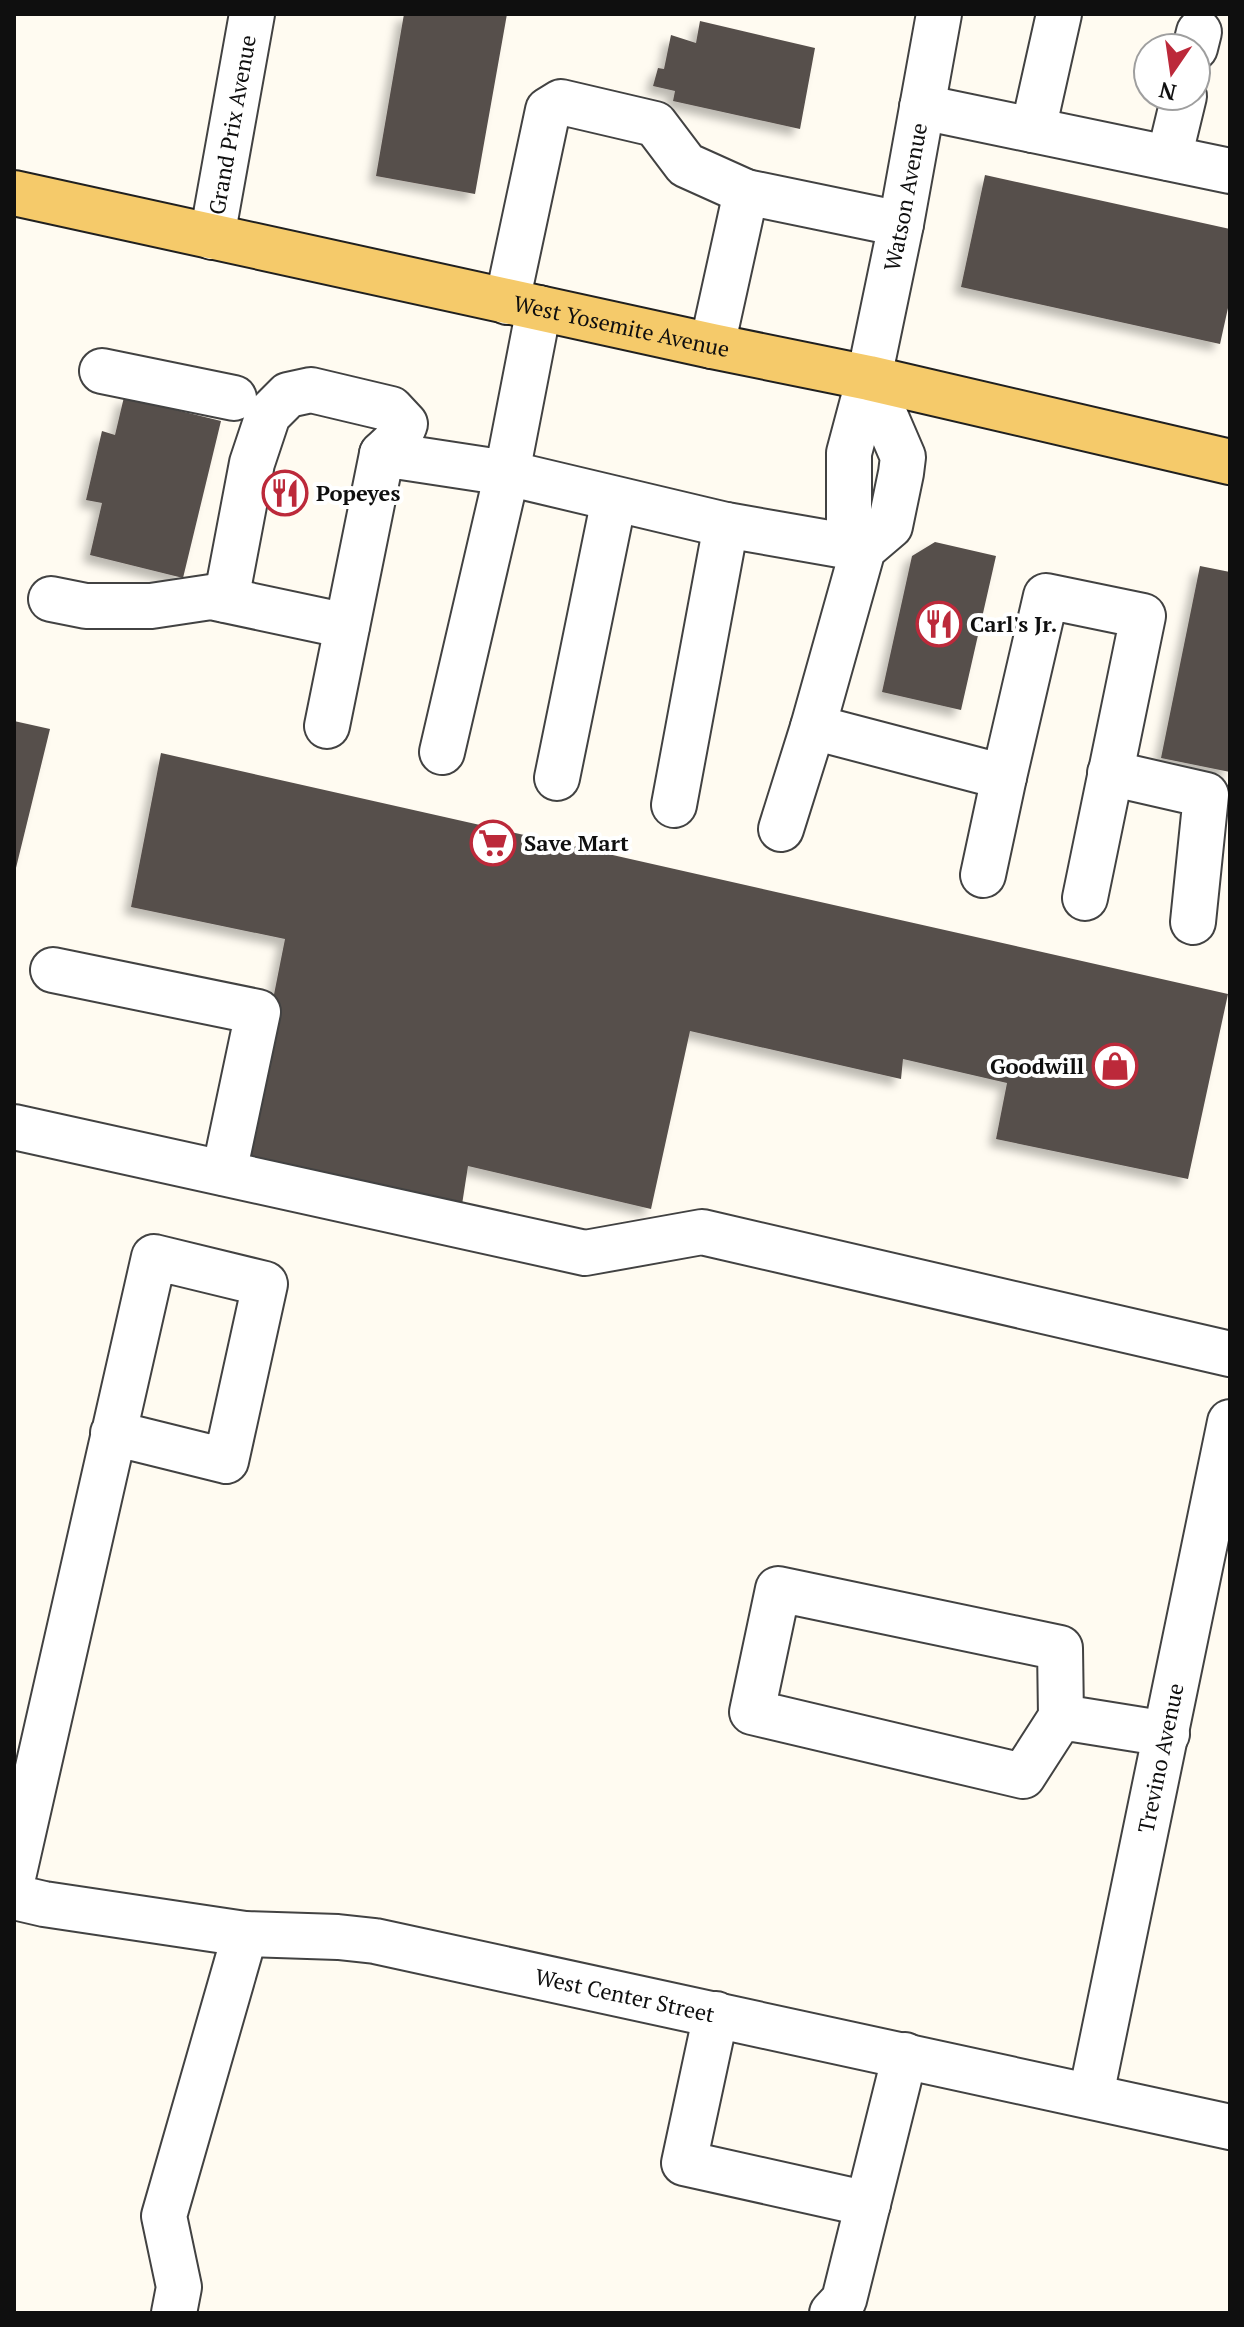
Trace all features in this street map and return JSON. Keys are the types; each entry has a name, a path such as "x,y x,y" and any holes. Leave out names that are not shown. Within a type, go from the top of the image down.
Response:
{"main road":[{"name":"West Yosemite Avenue","path":"14,193 869,378 1230,462"}],"street":[{"name":"Grand Prix Avenue","path":"212,237 252,14"},
{"name":"Watson Avenue","path":"863,549 849,524 849,453 869,378 901,224 939,14"},
{"path":"1033,130 1059,14"},
{"path":"442,752 507,473 523,305 548,110 561,102 655,124 686,165 746,192 901,224"},
{"path":"922,107 1230,171"},
{"path":"1169,158 1180,112"},
{"path":"712,346 746,192"},
{"path":"102,371 234,398"},
{"path":"226,600 252,463 268,415 288,395 311,390 391,409 405,424 399,438 382,454 327,726"},
{"path":"382,454 507,473 726,525 863,549 781,829"},
{"path":"557,778 614,499"},
{"path":"674,805 726,525"},
{"path":"983,875 1046,596 1143,616 1085,898"},
{"path":"51,599 86,606 151,606 211,597 347,626"},
{"path":"813,727 1004,777"},
{"path":"1110,773 1206,795 1193,922"},
{"path":"53,970 258,1012 224,1173"},
{"path":"14,1127 585,1253 702,1232 1230,1354"},
{"path":"14,1873 113,1433 154,1257 265,1284 226,1461 113,1433"},
{"name":"Trevino Avenue","path":"1091,2095 1230,1422"},
{"path":"778,1589 1060,1648 1061,1717 1023,1776 752,1712 778,1589"},
{"path":"1061,1717 1167,1734"},
{"name":"West Center Street","path":"14,1897 245,1934 375,1941 1230,2127"},
{"path":"174,2313 179,2287 164,2216 245,1934"},
{"path":"716,2014 684,2163 868,2204"},
{"path":"832,2313 844,2300 905,2055"}],"building":[{"path":"404,14 507,14 475,194 376,176"},
{"path":"700,21 815,48 800,129 673,101 675,91 653,86 658,68 664,69 671,35 696,43"},
{"path":"985,175 1230,229 1230,299 1220,344 961,287"},
{"path":"124,397 221,421 183,578 90,555 102,503 86,500 102,431 115,435"},
{"name":"Carl's Jr.","path":"935,542 996,556 961,710 882,692 912,556"},
{"path":"1200,566 1230,572 1230,772 1161,758"},
{"path":"14,721 50,729 15,872 14,872"},
{"path":"161,753 1228,994 1188,1179 996,1139 1007,1083 903,1059 901,1079 690,1031 651,1209 468,1166 461,1211 241,1161 285,939 131,907"}],"place":[{"name":"Popeyes","path":"285,493"},
{"name":"Carl's Jr.","path":"939,624"},
{"name":"Save Mart","path":"493,843"},
{"name":"Goodwill","path":"1115,1066"}]}
